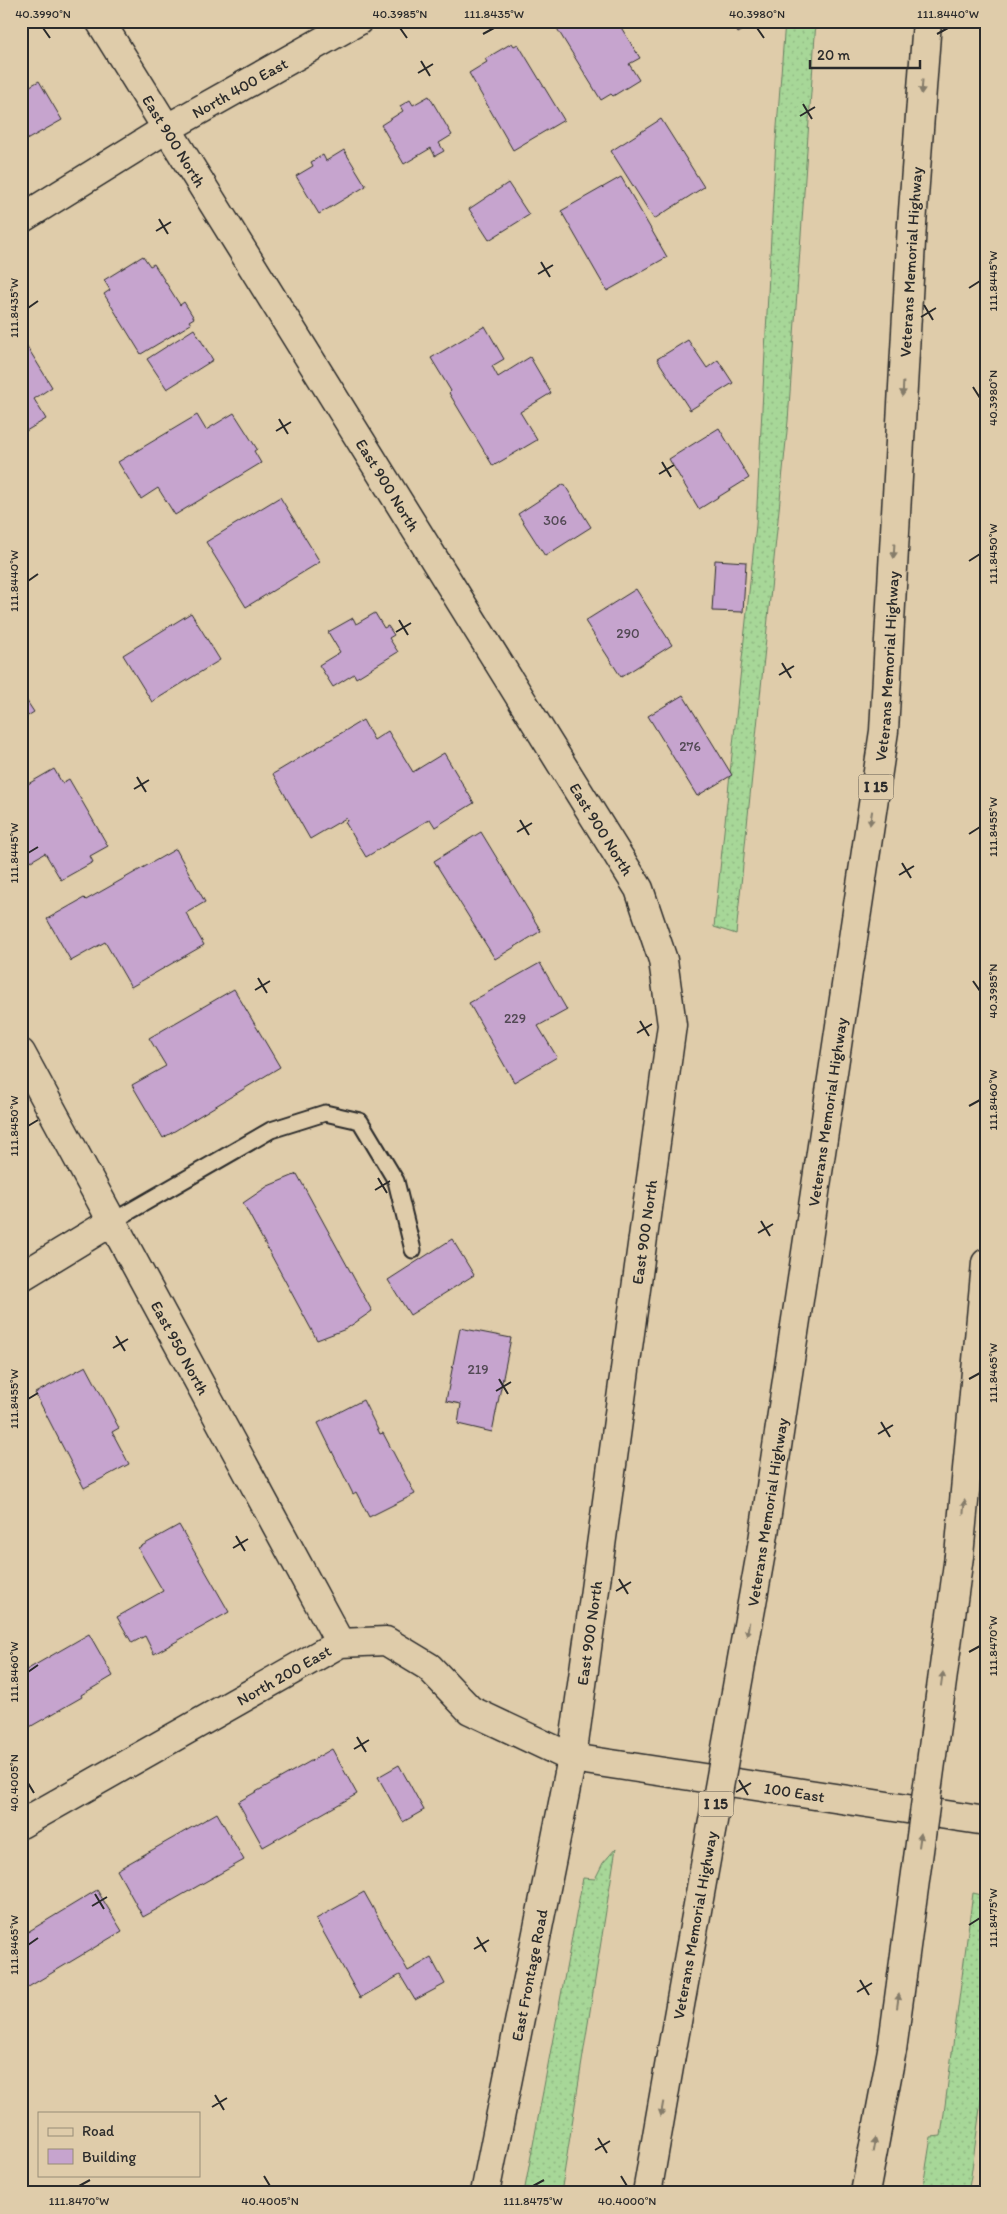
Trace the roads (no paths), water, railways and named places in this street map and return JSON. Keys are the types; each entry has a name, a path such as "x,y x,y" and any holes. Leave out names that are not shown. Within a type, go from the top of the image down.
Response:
{"main road":[{"name":"East 900 North","path":"100,21 639,889 663,960 672,1024 572,1758"},
{"name":"North 400 East","path":"21,219 166,129 358,21"},
{"name":"Veterans Memorial Highway","path":"648,2193 762,1547 884,731 912,224 927,21"},
{"name":"East 950 North","path":"21,1052 340,1644"},
{"path":"21,1277 113,1220"},
{"path":"865,2193 892,2050 960,1556 986,1263"},
{"name":"North 200 East","path":"21,1824 340,1644 386,1641 428,1667 470,1710 572,1758"},
{"name":"100 East","path":"572,1758 986,1821"},
{"name":"East Frontage Road","path":"485,2193 572,1758"}],"lane":[{"path":"113,1220 271,1130 325,1113 360,1121 396,1181 413,1250"}]}
